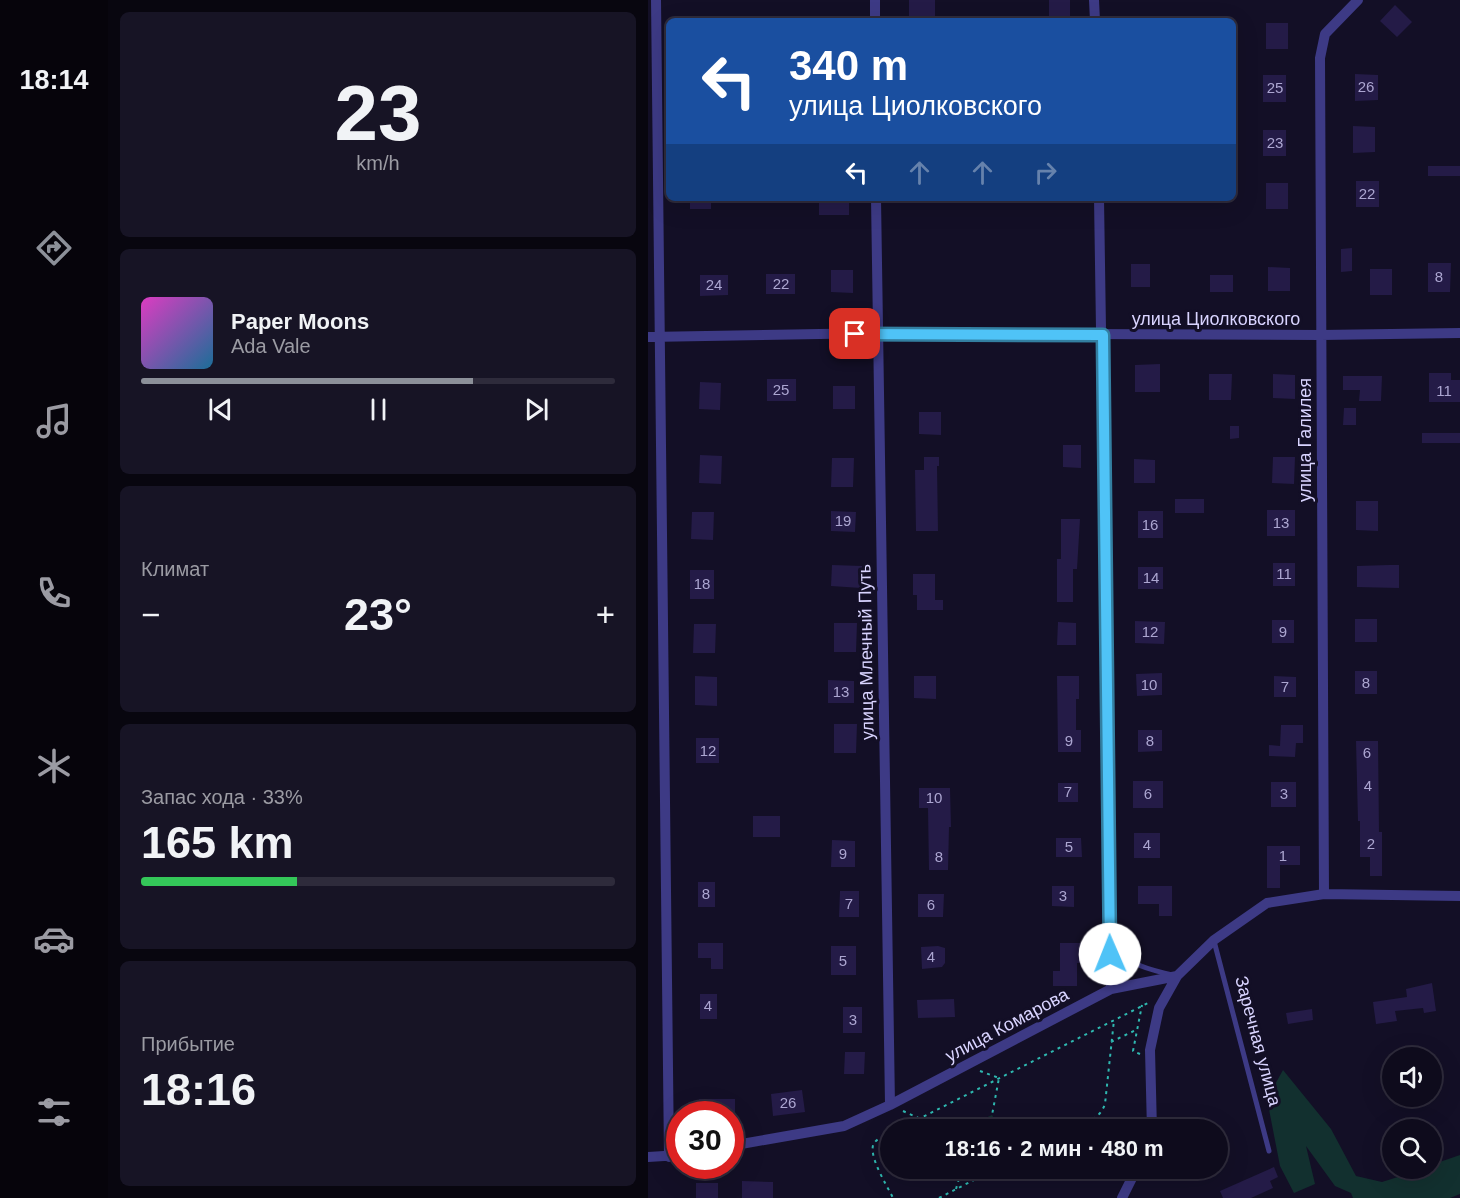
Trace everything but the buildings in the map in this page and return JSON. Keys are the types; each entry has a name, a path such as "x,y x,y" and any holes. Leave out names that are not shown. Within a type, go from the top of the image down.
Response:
{"street":[{"path":"656,0 653,337 673,1101"},
{"path":"875,0 876,18"},
{"path":"1094,0 1095,18"},
{"name":"улица Галилея","path":"1324,894 1320,58 1325,34 1358,0"},
{"name":"улица Млечный Путь","path":"876,201 890,1105"},
{"path":"1099,201 1112,989"},
{"name":"улица Циолковского","path":"653,337 877,333 1321,336 1460,333"},
{"path":"1152,1119 1150,1050 1159,1008 1177,976 1214,940 1267,903 1324,894 1460,896"},
{"name":"улица Комарова","path":"744,1144 844,1126 890,1105 1112,989 1177,976"},
{"path":"648,1157 666,1156"},
{"path":"1122,1198 1132,1179"}],"lane":[{"path":"1110,936 1120,953 1136,965 1177,976"},
{"name":"Заречная улица","path":"1214,940 1269,1151"}],"path":[{"path":"890,1105 920,1119 1142,1005 1164,998"},
{"path":"1142,1005 1133,1051 1141,1054 1144,1060"},
{"path":"1091,1119 1102,1112 1105,1104 1114,1020"},
{"path":"1112,1042 1138,1029"},
{"path":"966,1065 999,1078"},
{"path":"992,1115 999,1078"},
{"path":"880,1140 875,1143 872,1150 880,1171"},
{"path":"884,1179 893,1198"},
{"path":"956,1190 959,1179"},
{"path":"939,1198 976,1179"}],"green space":[{"path":"1283,1070 1331,1129 1356,1176 1382,1182 1391,1179 1442,1179 1442,1161 1460,1155 1460,1194 1450,1198 1353,1198 1351,1193 1335,1186 1306,1146 1315,1184 1294,1193 1280,1166 1267,1099"}],"route":[{"path":"855,334 1103,335 1110,954"}]}
